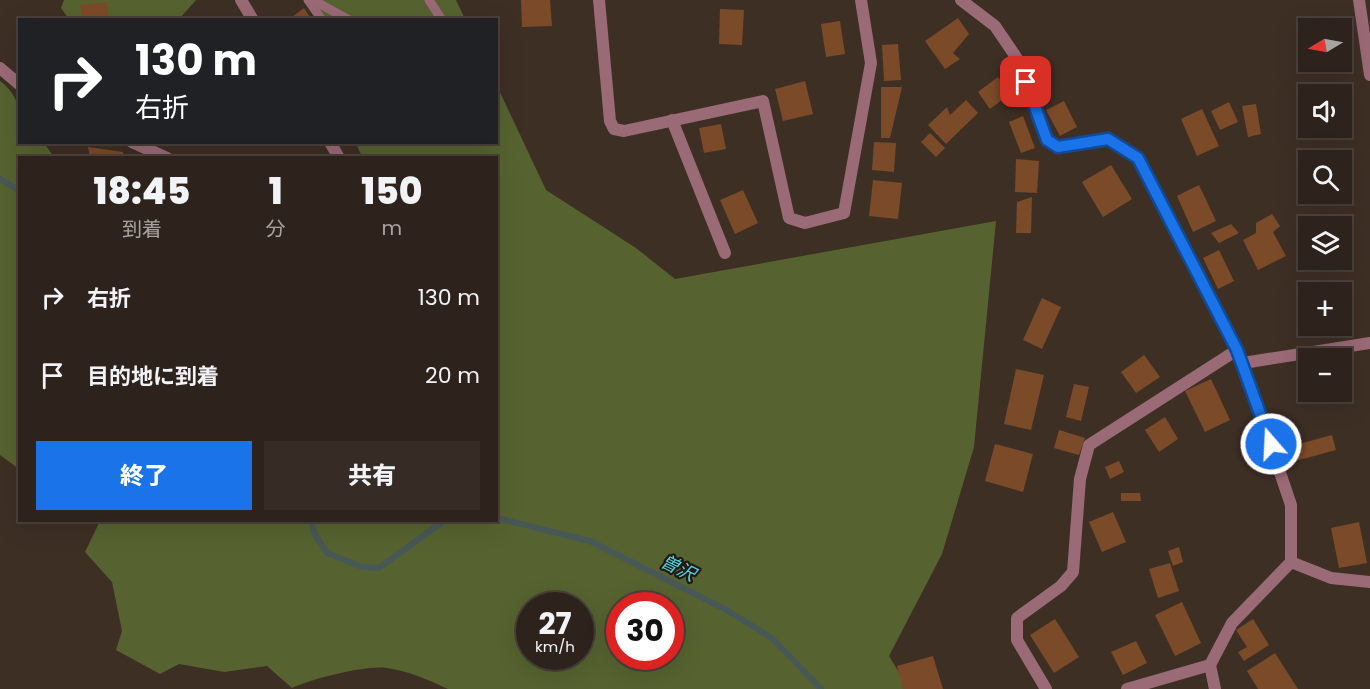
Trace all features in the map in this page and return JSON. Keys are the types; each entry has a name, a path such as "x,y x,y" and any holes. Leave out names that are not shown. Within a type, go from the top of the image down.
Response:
{"street":[{"path":"241,0 252,18"},
{"path":"599,0 610,121 614,129 624,131 763,101 789,218 806,223 844,213 871,63 861,0"},
{"path":"961,0 995,26 1020,63 1047,140 1058,147 1108,139 1138,158 1243,363 1291,505 1291,562 1232,623 1210,665 1215,689"},
{"path":"1359,0 1370,75"},
{"path":"0,68 18,83"},
{"path":"672,120 725,253"},
{"path":"136,144 163,156"},
{"path":"1243,363 1370,343"},
{"path":"1047,689 1017,640 1017,618 1061,586 1072,572 1080,478 1089,445 1237,350"},
{"path":"1291,562 1331,578 1370,582"},
{"path":"1127,689 1210,665"}],"lane":[{"path":"308,0 321,18"},
{"path":"313,0 345,18"},
{"path":"429,0 441,18"}],"green space":[{"path":"64,0 196,0 180,18 68,18 61,8"},
{"path":"314,0 456,0 465,18 319,18"},
{"path":"0,81 12,94 18,108 18,144 45,144 53,156 18,156 18,468 0,455"},
{"path":"498,88 546,190 636,248 675,279 996,221 974,447 942,554 889,656 909,689 448,689 426,679 387,668 339,673 292,688 267,666 224,672 179,664 160,674 116,650 122,631 112,582 85,552 100,522 498,522 498,156 362,156 356,144 498,144"}],"building":[{"path":"521,0 550,0 552,26 522,27"},
{"path":"107,2 109,18 82,18 80,5"},
{"path":"304,8 311,18 291,18"},
{"path":"720,9 744,10 742,45 719,44"},
{"path":"958,18 969,34 953,53 960,59 945,69 925,41"},
{"path":"840,21 845,54 826,57 821,24"},
{"path":"898,44 901,80 884,81 882,45"},
{"path":"998,77 1010,94 990,109 978,92"},
{"path":"805,81 813,114 783,121 775,89"},
{"path":"881,87 902,87 890,138 881,138"},
{"path":"966,100 978,113 946,144 928,125 947,107 950,115"},
{"path":"1064,101 1077,127 1060,136 1046,110"},
{"path":"1229,102 1238,122 1220,130 1211,111"},
{"path":"1256,104 1261,134 1248,137 1242,106"},
{"path":"1202,109 1219,146 1197,156 1181,119"},
{"path":"1023,116 1035,148 1021,153 1009,122"},
{"path":"721,124 726,149 704,153 699,128"},
{"path":"930,133 945,148 936,157 921,142"},
{"path":"874,142 896,143 894,172 872,170"},
{"path":"88,147 123,152 123,156 90,156"},
{"path":"1016,159 1039,161 1037,193 1015,192"},
{"path":"1111,165 1132,199 1103,217 1082,182"},
{"path":"873,180 902,183 898,219 869,216"},
{"path":"1199,185 1216,221 1193,232 1177,196"},
{"path":"743,190 758,223 735,234 720,200"},
{"path":"1032,197 1031,233 1016,233 1017,202"},
{"path":"1272,214 1280,226 1273,232 1286,256 1258,270 1243,240 1256,233 1256,223"},
{"path":"1231,224 1239,233 1219,243 1211,233"},
{"path":"1219,250 1234,281 1218,289 1203,258"},
{"path":"1042,298 1061,307 1042,349 1023,340"},
{"path":"1144,355 1160,377 1136,393 1121,372"},
{"path":"1016,369 1044,375 1031,430 1004,424"},
{"path":"1211,379 1230,420 1205,432 1185,391"},
{"path":"1074,384 1089,387 1081,421 1066,417"},
{"path":"1165,417 1178,439 1159,452 1145,430"},
{"path":"1059,430 1085,438 1079,455 1054,448"},
{"path":"1332,435 1336,450 1288,463 1284,448"},
{"path":"995,444 1033,454 1023,492 985,481"},
{"path":"1119,461 1124,472 1110,479 1105,467"},
{"path":"1121,493 1140,493 1141,501 1121,501"},
{"path":"1113,512 1126,542 1102,552 1089,522"},
{"path":"1359,522 1367,563 1339,568 1331,528"},
{"path":"1179,547 1183,562 1173,566 1168,551"},
{"path":"1170,563 1179,591 1158,598 1149,569"},
{"path":"1182,602 1201,643 1175,656 1155,615"},
{"path":"1055,619 1079,657 1054,673 1030,635"},
{"path":"1253,619 1269,645 1244,661 1238,652 1247,647 1236,630"},
{"path":"1136,641 1147,663 1123,675 1111,652"},
{"path":"1275,653 1298,689 1258,689 1247,671"},
{"path":"933,656 943,689 903,689 897,666"}],"waterway":[{"name":"曽沢","path":"0,179 18,190"},
{"name":"曽沢","path":"498,518 590,541 725,609 772,638 821,689"},
{"name":"曽沢","path":"311,522 314,533 327,553 362,567 379,568 442,522"}],"route":[{"path":"1026,82 1047,140 1058,147 1108,139 1138,158 1237,350 1271,444"}]}
